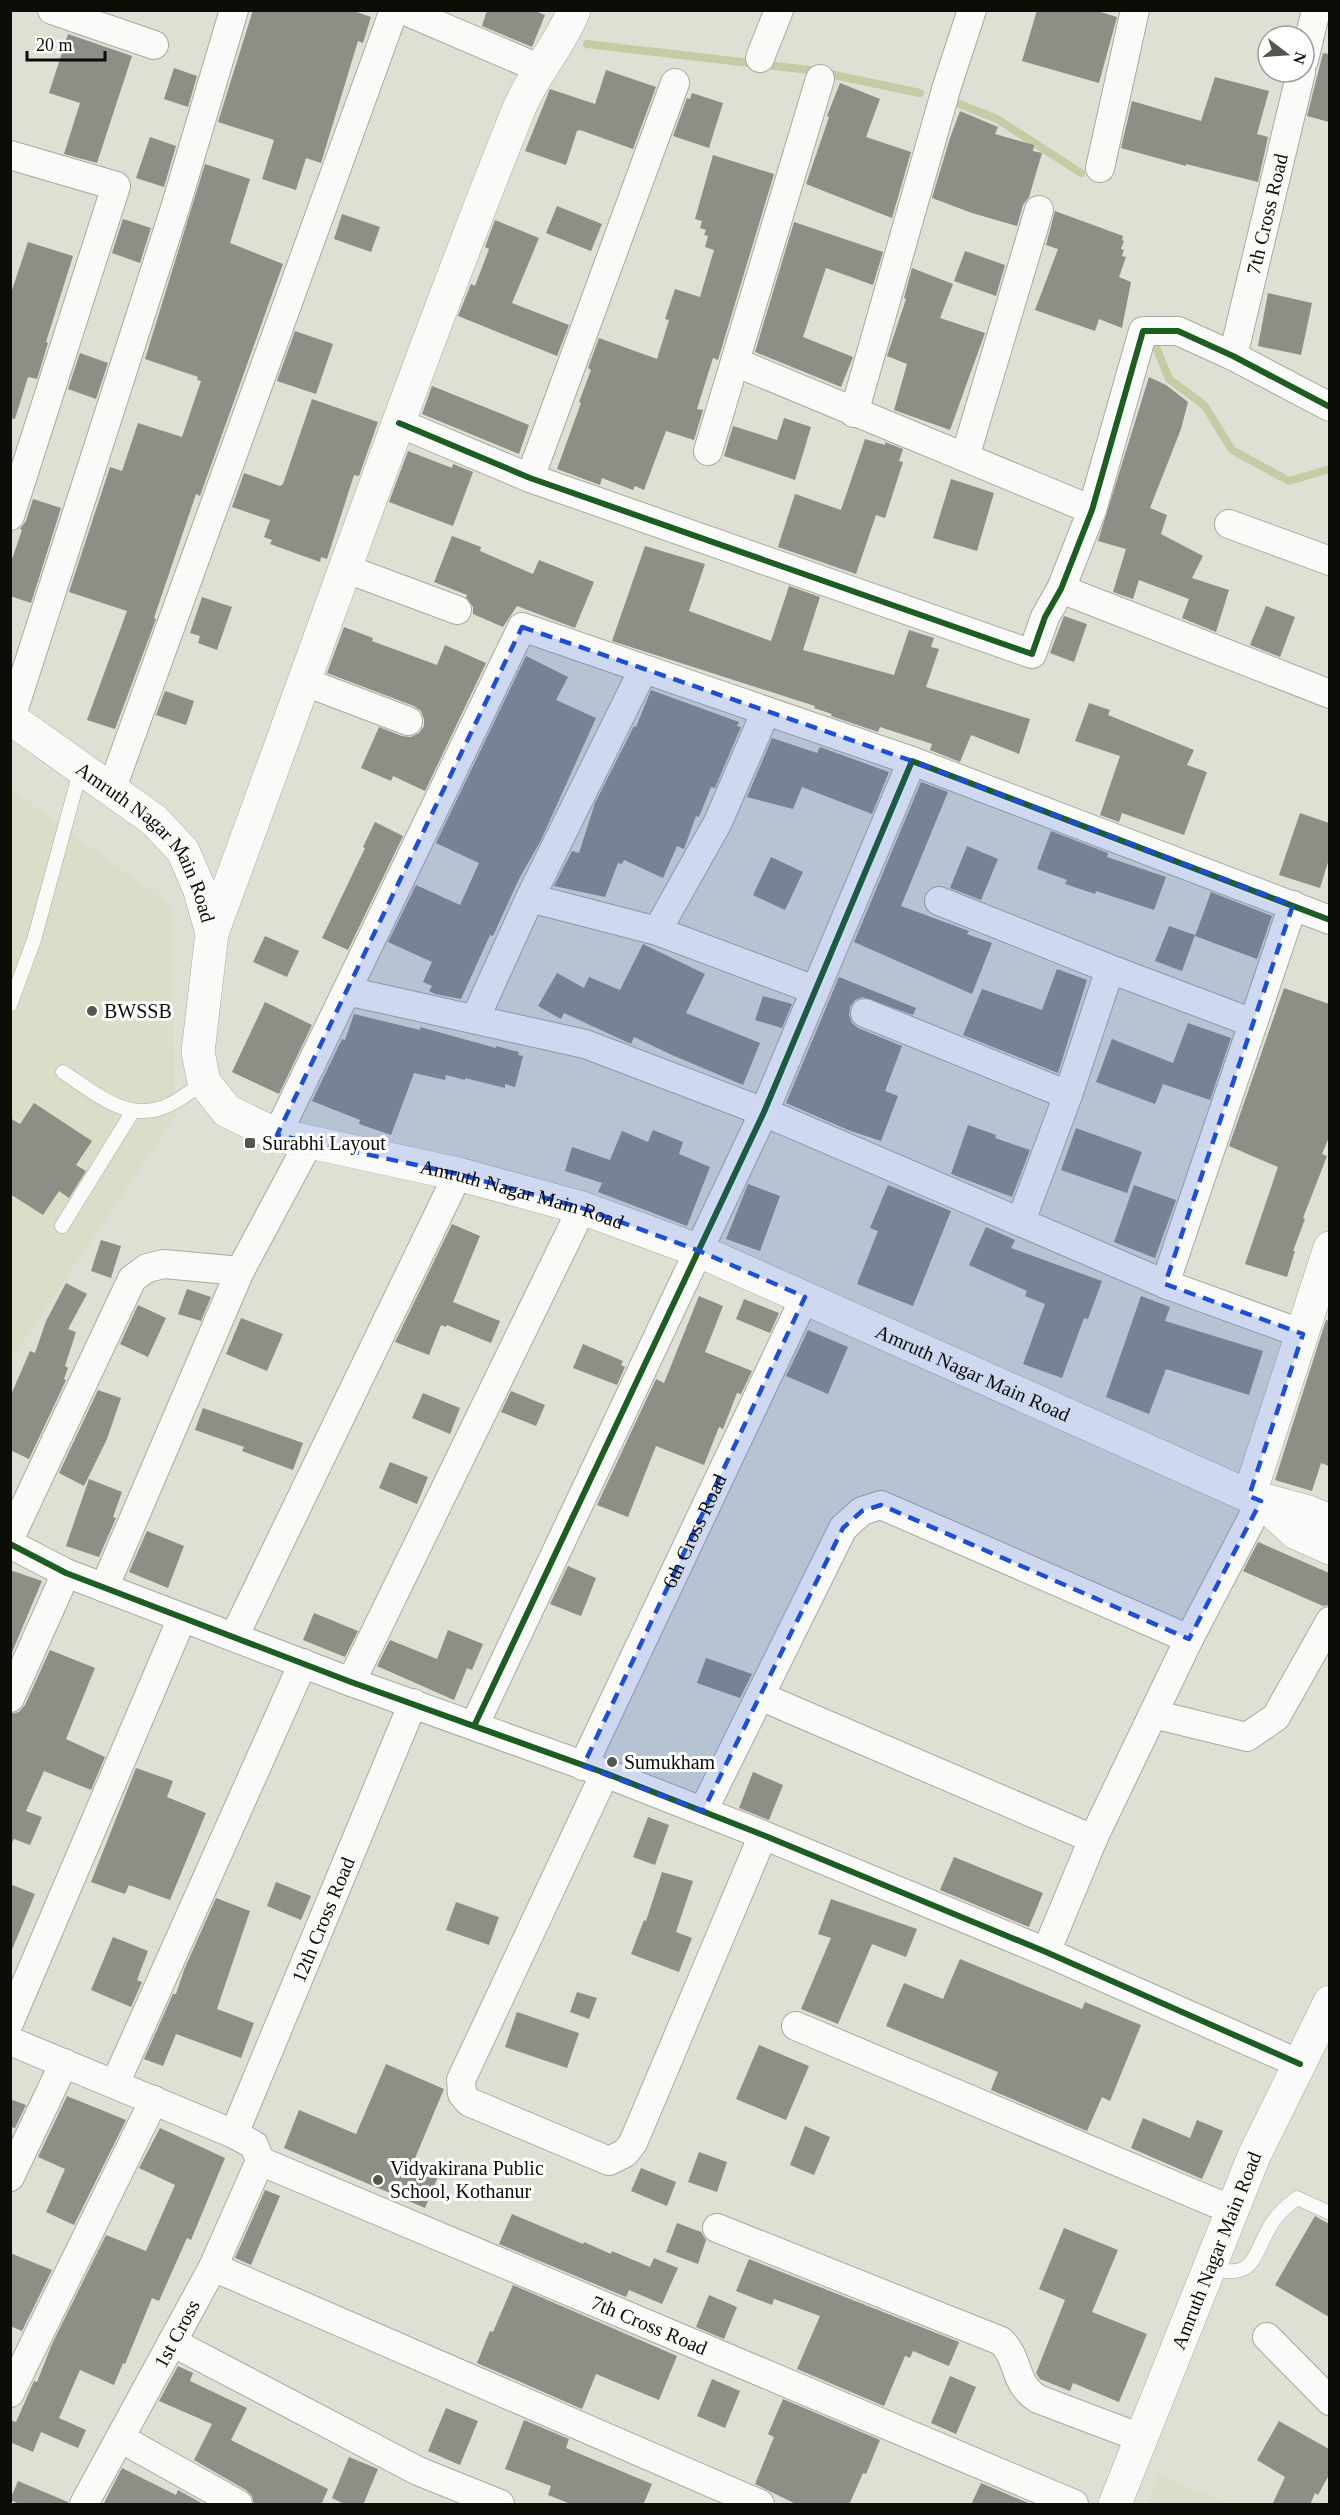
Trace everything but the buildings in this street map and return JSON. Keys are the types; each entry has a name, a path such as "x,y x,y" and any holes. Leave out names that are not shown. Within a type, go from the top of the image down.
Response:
{"main road":[{"path":"212,933 305,682 344,568 520,107 574,10"},
{"name":"Amruth Nagar Main Road","path":"11,718 154,820 183,851 199,888 212,933 198,1052 204,1082 228,1111 277,1135 308,1144 458,1174 582,1208 697,1250 1255,1498 1308,1512 1329,1521"},
{"path":"1255,1498 1329,1248"},
{"name":"Amruth Nagar Main Road","path":"1255,1498 1296,1533 1329,1548"},
{"name":"Amruth Nagar Main Road","path":"1115,2505 1254,2156 1327,2011"}],"street":[{"path":"52,10 154,45"},
{"path":"11,718 176,205 234,10"},
{"path":"112,788 394,10"},
{"path":"403,10 541,69"},
{"path":"760,58 778,10"},
{"path":"854,413 947,86 972,10"},
{"path":"1100,168 1135,10"},
{"path":"708,451 820,78"},
{"path":"530,478 675,83"},
{"name":"7th Cross Road","path":"1233,356 1298,84"},
{"path":"10,155 116,186 10,516"},
{"path":"965,458 1039,210"},
{"path":"399,423 530,478 1032,654 1045,617 1061,589 1092,510 1143,331 1178,330 1233,356 1329,407"},
{"path":"735,362 1092,510"},
{"path":"1228,524 1329,561"},
{"path":"344,568 456,610"},
{"path":"1061,589 1329,694"},
{"path":"277,1135 522,627 912,761 1329,920"},
{"path":"476,1019 530,898 643,670"},
{"path":"305,682 408,722"},
{"path":"657,931 718,822 766,711"},
{"path":"475,1724 764,1112 912,761"},
{"path":"530,898 657,931 815,990"},
{"path":"939,901 1254,1023"},
{"path":"1165,1284 1293,905"},
{"path":"1021,1221 1068,1095 1110,969"},
{"path":"347,991 585,1044 764,1112 1165,1284 1303,1334"},
{"path":"865,1013 1068,1095"},
{"path":"104,1588 240,1271 308,1144"},
{"path":"234,1637 458,1174"},
{"path":"351,1682 582,1208"},
{"path":"10,1538 132,1279 147,1268 164,1264 240,1271"},
{"name":"6th Cross Road","path":"763,1835 633,2143 625,2153 609,2161 468,2102 461,2088 461,2080 594,1769 805,1297"},
{"path":"1046,1952 1093,1839 1255,1498"},
{"path":"703,1811 843,1528 862,1511 881,1505 1189,1639"},
{"path":"10,1544 66,1573 104,1588 351,1682 475,1724 763,1835 1046,1952 1300,2064"},
{"path":"10,1698 66,1573"},
{"path":"10,2021 182,1617"},
{"path":"1153,1714 1246,1737 1276,1717 1329,1621"},
{"path":"115,2084 303,1663"},
{"path":"760,1696 1093,1839"},
{"name":"12th Cross Road","path":"234,2134 412,1703"},
{"path":"796,2026 1232,2210"},
{"name":"7th Cross Road","path":"10,2041 234,2134 254,2145 260,2161 1074,2505"},
{"path":"10,2177 64,2063"},
{"path":"10,2393 154,2100"},
{"name":"1st Cross","path":"84,2505 213,2267 260,2161"},
{"path":"717,2228 1000,2341 1011,2350 1022,2385 1028,2393 1038,2399 1141,2438"},
{"path":"213,2267 760,2505"},
{"path":"1267,2337 1329,2401"},
{"path":"172,2342 418,2471 500,2505"},
{"path":"120,2438 238,2505"}],"lane":[{"path":"10,1005 24,971 82,768"},
{"path":"10,965 24,971"},
{"path":"63,1072 114,1105 133,1111 164,1107 204,1082"},
{"path":"62,1226 133,1111"},
{"path":"1209,2268 1228,2273 1242,2270 1253,2261 1271,2223 1297,2198 1329,2213"}],"highlighted area":[{"path":"522,627 912,761 1293,905 1165,1284 1303,1334 1249,1496 1261,1501 1189,1639 881,1505 862,1511 843,1528 703,1811 583,1766 805,1297 697,1250 582,1208 458,1174 277,1135"}],"shaded area":[{"name":"BWSSB","path":"11,789 171,906 175,1116 11,1360"},
{"path":"1158,2475 1228,2504 1149,2504"}],"waterway":[{"path":"587,44 810,70 920,93"},
{"path":"957,103 997,119 1081,173"},
{"path":"1154,342 1169,379 1204,405 1232,450 1289,481 1330,469"}],"cycle path":[{"path":"399,423 530,478 1032,654 1045,617 1061,589 1092,510 1143,331 1178,331 1233,356 1330,407"},
{"path":"475,1724 764,1112 912,761 1330,920"},
{"path":"10,1544 66,1573 351,1682 605,1773 763,1835 1046,1952 1300,2064"}],"place":[{"name":"BWSSB","path":"92,1011"},
{"name":"Surabhi Layout","path":"250,1143"},
{"name":"Sumukham","path":"612,1762"},
{"name":"Vidyakirana Public School, Kothanur","path":"378,2180"}]}
